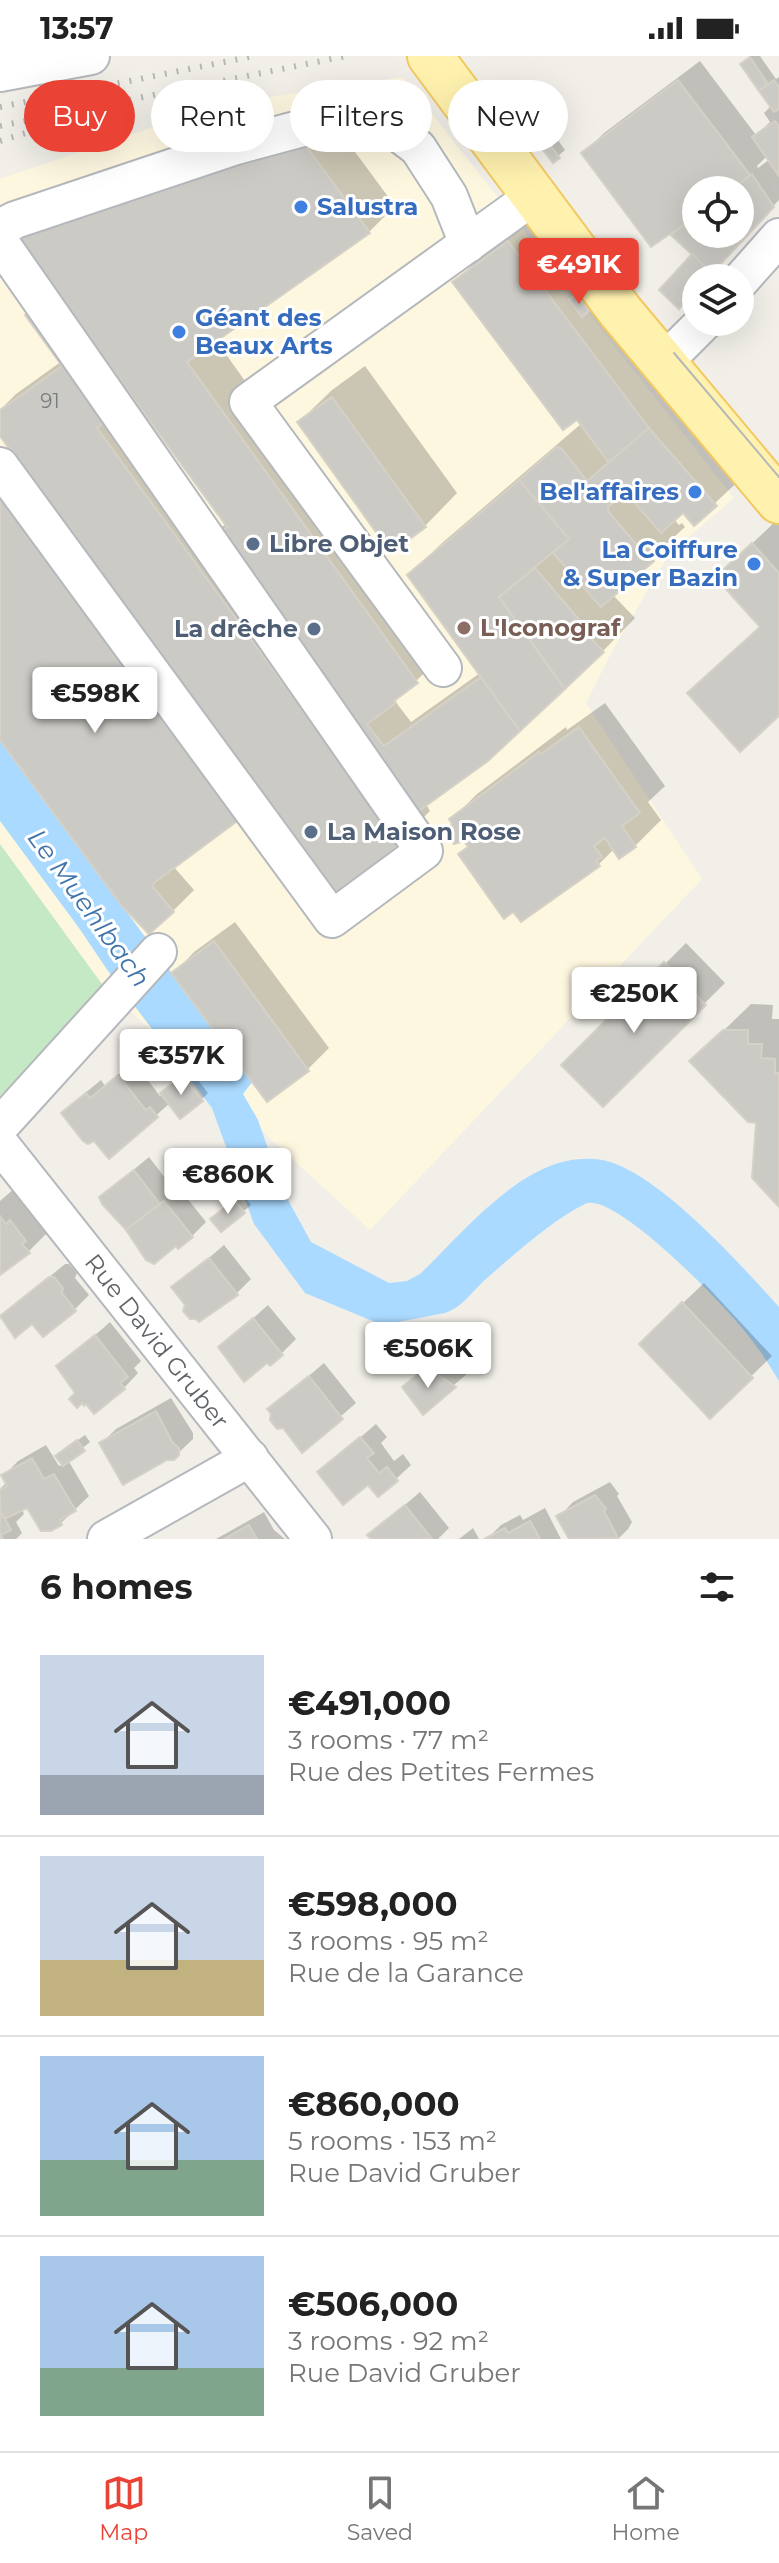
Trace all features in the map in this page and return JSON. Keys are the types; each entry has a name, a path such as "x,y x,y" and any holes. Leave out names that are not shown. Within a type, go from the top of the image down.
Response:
{"main road":[{"path":"450,66 534,196 620,311 668,358"},
{"path":"450,66 609,270 668,358 779,501"}],"street":[{"path":"0,73 91,56"},
{"path":"0,228 15,220 236,146 340,118 365,117 385,123 418,148 449,196 468,244"},
{"path":"443,668 248,402 534,196"},
{"path":"754,265 779,237"},
{"path":"0,242 424,851 332,919 0,466"},
{"path":"668,358 690,336"},
{"path":"0,1126 158,952"},
{"name":"Rue David Gruber","path":"0,1144 313,1539"},
{"path":"106,1539 250,1458"}],"shaded area":[{"path":"290,94 290,152 432,152 432,114 448,134 448,152 462,152 734,498 669,554 611,653 586,703 702,879 370,1230 104,987 0,844 0,179 80,152 135,152 135,133 151,128 151,152 274,152 274,97"}],"green space":[{"path":"0,844 104,987 0,1096"}],"water":[{"name":"Le Muehlbach","path":"0,740 252,1082 243,1094 258,1120 282,1189 311,1242 389,1283 407,1281 420,1274 497,1199 532,1175 572,1160 610,1162 631,1171 677,1204 723,1247 779,1307 779,1381 742,1328 687,1270 640,1229 598,1204 585,1204 560,1219 509,1259 463,1302 445,1313 382,1325 305,1293 254,1224 212,1108 0,821"}],"building":[{"path":"750,57 768,84 759,91 740,64"},
{"path":"678,80 750,175 682,176 682,226 651,247 581,153"},
{"path":"774,80 779,87 779,109 774,112 759,91"},
{"path":"775,121 779,126 779,176 752,137"},
{"path":"290,143 290,152 311,152 370,233 187,362 418,683 367,724 384,746 481,677 520,731 488,761 398,826 405,838 372,871 336,897 0,436 0,410 62,366 25,315 58,293 19,237 264,152 274,152 274,148","holes":["93,343 227,527 194,552 296,690 291,694 97,428 106,421 65,364"]},
{"path":"545,152 555,152 560,158 553,163"},
{"path":"754,177 774,207 754,228"},
{"path":"682,227 682,245 671,235"},
{"path":"508,241 649,428 609,463 577,420 563,430 452,282"},
{"path":"685,248 735,248 720,264 702,264"},
{"path":"692,254 703,264 683,264"},
{"path":"682,265 682,306 679,309 659,290"},
{"path":"576,294 589,311 582,317 569,300"},
{"path":"332,397 426,527 391,553 297,422"},
{"path":"649,428 717,506 694,526 683,513 661,533 625,492 608,507 608,511 646,556 649,554 654,561 601,607 553,553 569,539 519,480 556,447 561,448 587,481"},
{"path":"519,480 569,539 499,597 565,689 520,731 407,575"},
{"path":"5,497 240,819 154,883 153,887 174,912 149,934 122,906 0,740 0,501"},
{"path":"752,543 779,573 779,716 740,752 687,693 760,627 715,577"},
{"path":"535,568 582,623 579,626 604,652 565,689 499,597"},
{"path":"579,727 640,813 622,826 636,847 619,859 605,838 594,846 602,857 596,861 600,866 521,922 513,912 504,919 458,854 468,847 464,841 454,844 447,837 446,832 452,824 449,819 539,752 541,754"},
{"path":"214,941 309,1071 267,1102 171,973"},
{"path":"664,962 706,1005 603,1107 561,1065"},
{"path":"723,1030 748,1030 748,1044 762,1044 761,1058 775,1059 775,1073 779,1073 779,1207 752,1178 756,1123 748,1122 689,1061"},
{"path":"118,1075 146,1110 150,1107 158,1117 109,1159 94,1141 88,1144 83,1141 61,1113 86,1093 90,1098"},
{"path":"183,1076 203,1101 180,1119 160,1093"},
{"path":"220,1169 230,1180 208,1197 199,1186"},
{"path":"134,1170 160,1204 126,1230 99,1197"},
{"path":"235,1200 245,1213 221,1232 210,1219"},
{"path":"164,1201 193,1237 154,1264 146,1260 126,1230"},
{"path":"0,1216 6,1224 10,1220 26,1241 22,1244 30,1253 0,1275"},
{"path":"209,1258 238,1295 199,1322 190,1319 183,1311 185,1305 171,1287"},
{"path":"49,1277 54,1277 63,1288 62,1293 76,1311 43,1337 32,1324 15,1338 0,1316"},
{"path":"682,1302 753,1378 710,1419 639,1344"},
{"path":"253,1318 283,1355 270,1366 267,1363 244,1382 218,1347"},
{"path":"95,1335 128,1377 120,1383 125,1389 94,1414 86,1404 84,1406 82,1403 77,1408 69,1399 75,1393 56,1366"},
{"path":"427,1367 456,1387 423,1415 402,1387"},
{"path":"309,1376 343,1419 302,1453 283,1428 277,1429 267,1409"},
{"path":"156,1411 173,1443 179,1448 179,1455 123,1485 99,1443"},
{"path":"360,1437 374,1453 367,1458 379,1473 387,1467 398,1481 378,1497 368,1485 343,1505 317,1472"},
{"path":"77,1440 85,1451 63,1466 55,1456"},
{"path":"32,1458 44,1479 54,1474 76,1511 60,1520 62,1525 51,1531 41,1531 27,1508 5,1519 0,1510 0,1490 7,1486 1,1475"},
{"path":"595,1495 606,1509 604,1511 618,1538 569,1539 556,1516"},
{"path":"405,1505 432,1539 371,1539 367,1535"},
{"path":"0,1510 11,1530 1,1535 3,1539 0,1539"},
{"path":"530,1521 540,1539 484,1539 505,1528 508,1533"},
{"path":"249,1525 257,1539 224,1539"}],"tram line":[{"path":"674,353 779,477"}],"railway":[{"path":"0,107 254,56"},
{"path":"0,126 346,56"},
{"path":"0,141 24,134"}],"place":[{"name":"Salustra","path":"301,207"},
{"name":"Géant des Beaux Arts","path":"179,332"},
{"name":"Bel'affaires","path":"695,492"},
{"name":"Libre Objet","path":"253,544"},
{"name":"La Coiffure & Super Bazin","path":"754,564"},
{"name":"L'Iconograf","path":"464,628"},
{"name":"La drêche","path":"314,629"},
{"name":"La Maison Rose","path":"311,832"}]}
